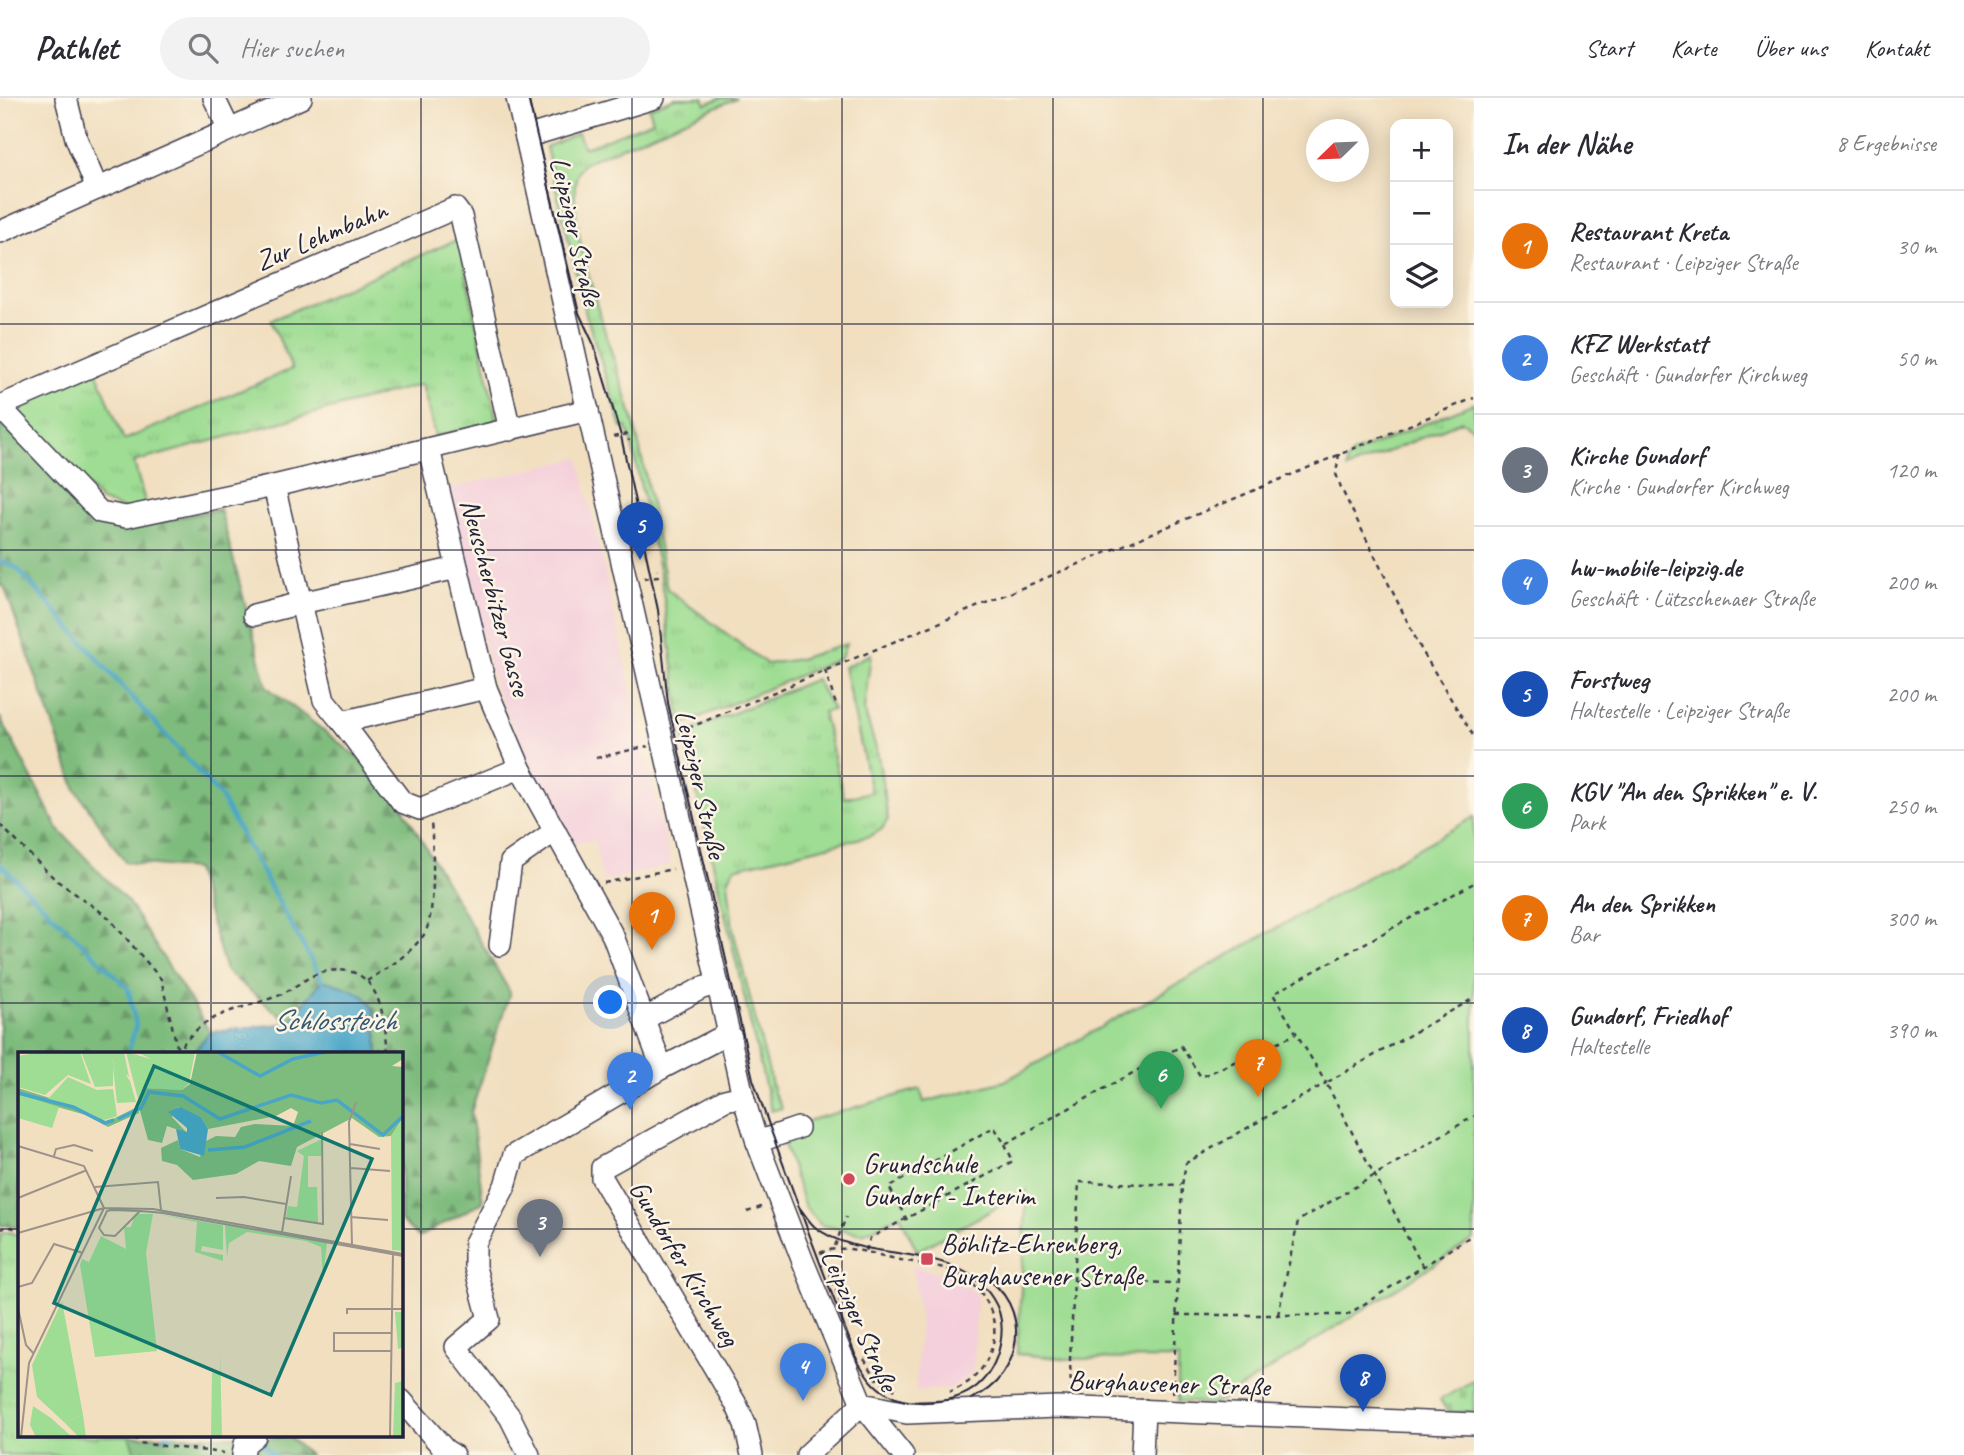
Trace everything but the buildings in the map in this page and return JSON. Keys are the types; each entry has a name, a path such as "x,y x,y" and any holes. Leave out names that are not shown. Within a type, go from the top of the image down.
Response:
{"street":[{"path":"66,98 76,138 97,188"},
{"path":"214,98 229,129"},
{"path":"0,232 301,98"},
{"name":"Leipziger Straße","path":"517,98 743,1097 757,1142 802,1259 862,1404 903,1455"},
{"path":"526,137 654,98"},
{"name":"Zur Lehmbahn","path":"510,430 461,216 455,208 0,407 100,512 126,517 477,440 588,410"},
{"name":"Neuscherbitzer Gasse","path":"429,449 486,688 520,768 613,936 662,1068"},
{"path":"274,486 324,700 402,802 419,809 520,768"},
{"path":"254,615 457,568"},
{"path":"342,722 486,688"},
{"path":"500,945 511,862 555,831"},
{"path":"644,1019 702,988 718,984"},
{"path":"521,1452 510,1417 456,1347 489,1318 475,1267 475,1243 505,1186 514,1155 662,1068 720,1038 731,1037"},
{"name":"Gundorfer Kirchweg","path":"743,1097 725,1100 602,1168 602,1178 736,1404 745,1424 752,1455"},
{"path":"757,1142 798,1128"},
{"path":"402,1401 445,1450 453,1455"},
{"path":"807,1455 862,1404"},
{"name":"Burghausener Straße","path":"862,1404 907,1413 1057,1406 1474,1424"},
{"path":"1142,1455 1144,1410"}],"path":[{"path":"596,758 663,740 718,713 1474,398"},
{"path":"611,438 627,434 629,441"},
{"path":"1339,454 1336,474 1342,490 1422,651 1474,737"},
{"path":"641,579 658,576 657,570"},
{"path":"825,670 838,708"},
{"path":"367,981 401,958 425,934 433,892 430,805"},
{"path":"0,825 56,880 108,917 161,979 177,1052"},
{"path":"588,887 676,868"},
{"path":"1423,1267 1326,1083 1273,994 1474,883"},
{"path":"178,1052 192,1030 220,1014 281,995 324,972 352,972 367,981 382,1003 388,1052"},
{"path":"1173,1411 1182,1185 1186,1163 1474,998"},
{"path":"1005,1144 1181,1046 1201,1077 1296,1034"},
{"path":"1250,1056 1259,1076"},
{"path":"1278,1315 1298,1221 1474,1116"},
{"path":"865,1252 870,1238 907,1220 1013,1161 994,1127 889,1187 907,1220"},
{"path":"1072,1391 1079,1182 1182,1185"},
{"path":"835,1246 846,1217"},
{"path":"0,1229 11,1227 18,1230"},
{"path":"1176,1315 1347,1315 1474,1234"},
{"path":"802,1259 835,1246 955,1272 976,1286 989,1306 994,1324 993,1343 986,1364 974,1380 943,1393"},
{"path":"1075,1281 1177,1283"},
{"path":"867,1365 878,1380 893,1390 909,1395"},
{"path":"136,1438 138,1443 244,1447"}],"shaded area":[{"path":"579,458 671,865 603,881 594,840 573,844 570,830 561,832 496,690 444,490"},
{"path":"912,1266 949,1275 977,1294 973,1372 951,1388 916,1391 920,1318"}],"green space":[{"path":"675,98 703,98 706,104 720,98 737,98 586,162 576,178 575,206 590,283 632,416 667,589 767,664 799,659 846,644 841,658 681,725 661,578 631,441 627,427 622,428 586,314 546,147 578,133 584,148 653,121 649,108"},
{"path":"459,239 497,422 435,436 422,384 134,462 146,506 127,510 101,501 10,406 96,370 124,440 292,369 271,320"},
{"path":"1474,403 1474,429 1462,421 1347,469 1347,461 1352,454"},
{"path":"0,417 103,522 128,528 220,509 267,687 386,779 510,992 471,1112 483,1202 419,1237 402,1222 402,1052 378,1052 375,1008 323,980 289,1023 226,971 195,869 125,862 76,790 4,586 0,586"},
{"path":"871,654 864,709 878,755 888,819 882,829 870,836 734,868 728,881 733,930 774,1093 782,1108 771,1111 683,734 816,679 833,710 823,712 844,798 871,792 844,667"},
{"path":"0,717 58,829 128,902 210,1032 194,1052 18,1052 18,1229 10,1225 0,1226"},
{"path":"1474,817 1474,1239 1215,1404 1178,1401 1178,1358 1070,1359 1017,1354 1027,1191 917,1251 900,1215 863,1234 821,1225 805,1207 779,1129 920,1089 924,1102 1005,1081"},
{"path":"9,1232 18,1236 18,1438 130,1438 136,1455 0,1455 0,1234"},
{"path":"1474,1380 1474,1412 1448,1412 1440,1400"},
{"path":"130,1438 257,1438 218,1450 136,1455"},
{"path":"270,1438 290,1438 309,1455 256,1455 253,1452"}],"water":[{"name":"Schlossteich","path":"322,980 340,985 354,990 370,1002 376,1022 378,1052 194,1052 210,1032 289,1023"}],"waterway":[{"path":"0,561 17,568 220,796 322,980"},
{"path":"0,864 128,988 136,1025 129,1052"},
{"path":"259,1441 274,1455"}],"tram line":[{"path":"528,98 579,313 594,345 621,436 658,610 668,703 753,1079 765,1115 778,1150 791,1186 804,1221 858,1362 870,1379 881,1390 896,1398 932,1402 957,1397 977,1386 985,1378 997,1357 1001,1321 993,1299 976,1280 956,1268 933,1260 835,1239 815,1227 811,1223 800,1209 798,1206"},
{"path":"971,1399 989,1389 1002,1374 1011,1358 1016,1340 1015,1321 1009,1304 998,1288 981,1275"}],"place":[{"name":"Forstweg","path":"640,560"},
{"name":"Restaurant Kreta","path":"652,950"},
{"name":"An den Sprikken","path":"1258,1097"},
{"name":"KGV \"An den Sprikken\" e. V.","path":"1161,1109"},
{"name":"KFZ Werkstatt","path":"630,1110"},
{"name":"Grundschule Gundorf - Interim","path":"849,1179"},
{"name":"Kirche Gundorf","path":"540,1257"},
{"name":"Böhlitz-Ehrenberg, Burghausener Straße","path":"927,1259"},
{"name":"hw-mobile-leipzig.de","path":"803,1401"},
{"name":"Gundorf, Friedhof","path":"1363,1412"}]}
